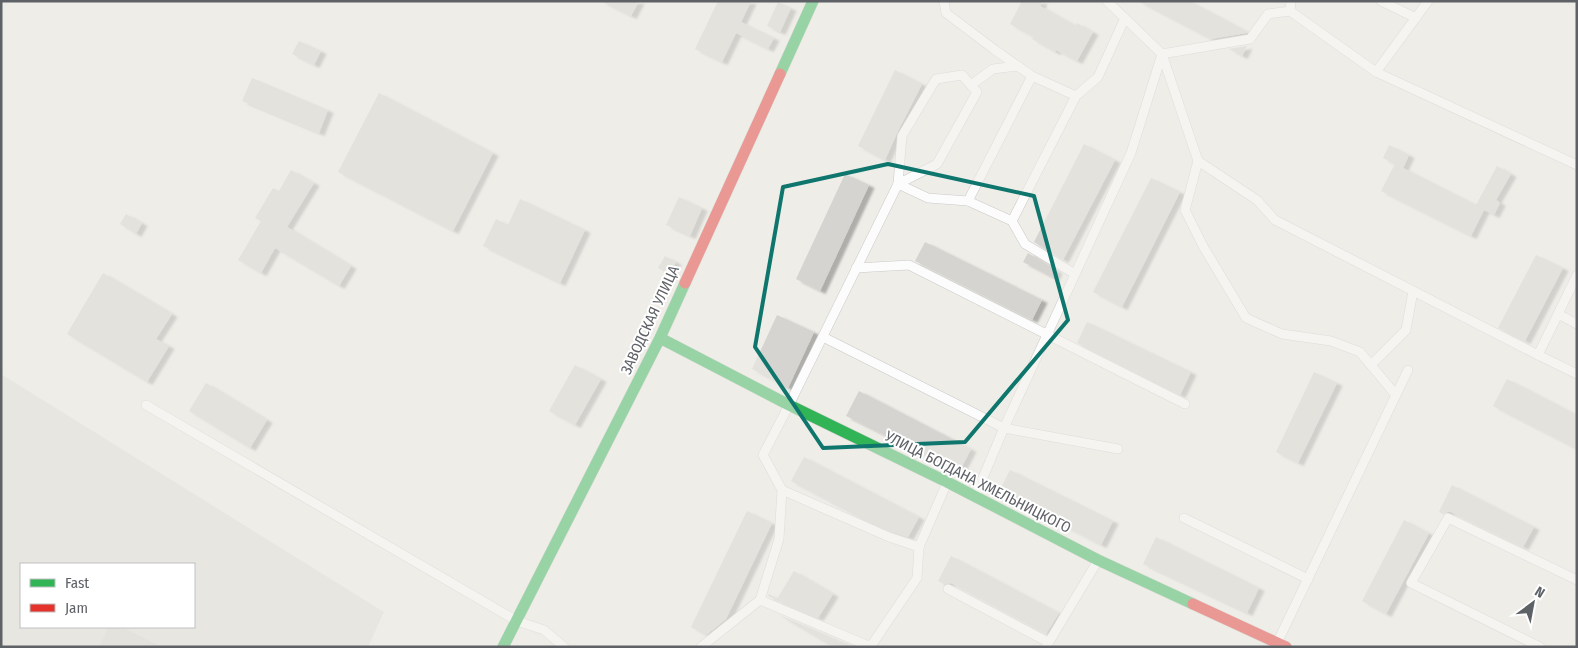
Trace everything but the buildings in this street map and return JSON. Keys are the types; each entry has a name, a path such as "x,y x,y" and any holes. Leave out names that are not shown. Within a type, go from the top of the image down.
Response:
{"street":[{"name":"ЗАВОДСКАЯ УЛИЦА","path":"503,647 660,338 812,1"},
{"name":"УЛИЦА БОГДАНА ХМЕЛЬНИЦКОГО","path":"660,338 1098,560 1282,645"}],"lane":[{"path":"944,1 946,13 1018,66 1032,76 1076,96"},
{"path":"1107,1 1162,54 1198,161 1186,210 1203,246 1246,318 1282,334 1331,341 1360,352 1395,394"},
{"path":"1290,11 1291,1"},
{"path":"1381,1 1416,18"},
{"path":"1376,72 1428,1"},
{"path":"1162,54 1250,39 1268,14 1290,11 1376,72 1577,165"},
{"path":"1012,221 1076,96 1098,77 1125,18"},
{"path":"974,496 1131,153 1162,54"},
{"path":"971,85 993,69 1018,66"},
{"path":"701,647 760,600 779,539 782,490 762,455 789,405 898,184 902,136 936,79 962,75 977,92 937,164 898,184"},
{"path":"968,201 1032,76"},
{"path":"1198,161 1257,200 1275,220 1538,356 1577,374"},
{"path":"898,184 928,198 968,201 1012,221 1025,244 1075,274"},
{"path":"856,268 909,265 1046,336 1185,404"},
{"path":"1538,356 1558,314 1573,291 1577,274"},
{"path":"1371,365 1406,330 1413,291"},
{"path":"1558,314 1577,324"},
{"path":"823,337 1004,428 1118,449"},
{"path":"1282,645 1308,579 1408,370"},
{"path":"146,405 517,621 544,630 564,647"},
{"path":"760,600 871,646 917,578 918,547 947,482"},
{"path":"782,490 889,537 918,547"},
{"path":"1184,518 1308,579"},
{"path":"1540,647 1411,583 1448,518 1577,580"},
{"path":"948,589 1047,645 1098,560"}],"highlighted area":[{"path":"888,164 1034,196 1068,320 965,442 823,448 755,347 783,187"}],"shaded area":[{"path":"1,374 384,612 368,647 1,647"}],"traffic: fast":[{"path":"780,74 813,1"},
{"path":"503,647 660,338 685,283"},
{"path":"660,338 1098,560 1193,604"}],"traffic: jam":[{"path":"685,283 780,74"},
{"path":"1193,604 1286,647"}]}
